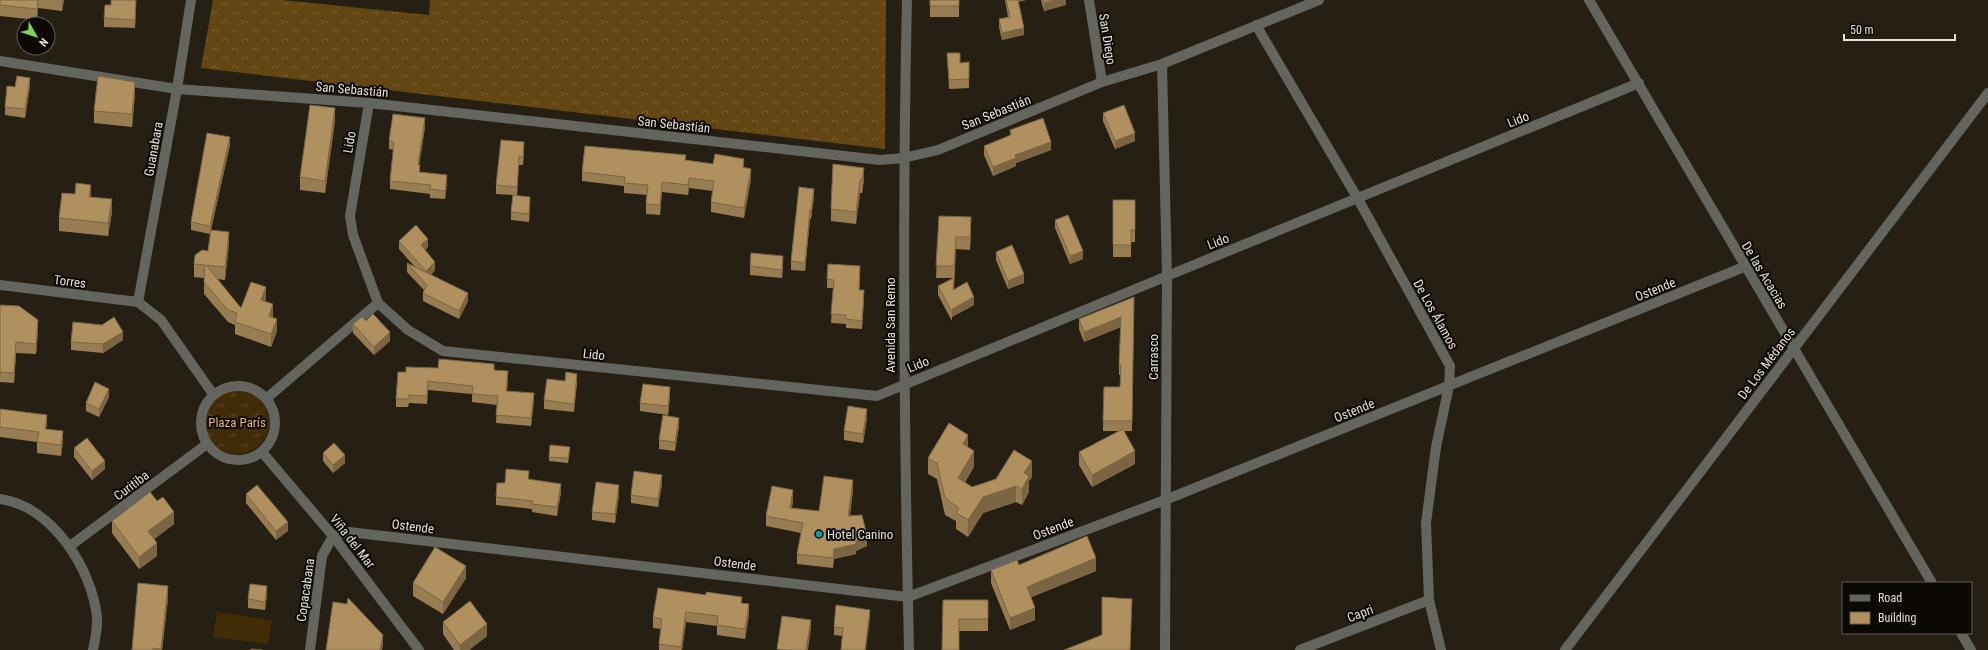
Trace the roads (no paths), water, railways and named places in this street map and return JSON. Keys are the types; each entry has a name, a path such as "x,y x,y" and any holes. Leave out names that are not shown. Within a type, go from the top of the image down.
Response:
{"street":[{"name":"Guanabara","path":"138,302 177,89 191,0"},
{"name":"Avenida San Remo","path":"907,0 903,158 903,384 909,650"},
{"name":"San Diego","path":"1089,0 1102,82"},
{"name":"San Sebastián","path":"0,61 177,89 369,103 880,160 903,158 938,150 1102,82 1162,64 1319,0"},
{"name":"De las Acacias","path":"1589,0 1639,83 1744,267 1794,348 1931,582"},
{"name":"De Los Álamos","path":"1256,26 1358,199 1450,366 1449,386 1436,447 1426,523 1429,600 1441,650"},
{"name":"Carrasco","path":"1162,64 1167,276 1165,650"},
{"name":"Lido","path":"369,103 350,216 353,235 378,303 408,330 443,351 877,396 903,384 1639,83"},
{"name":"De Los Médanos","path":"1565,650 1988,93"},
{"name":"Ostende","path":"334,536 349,532 908,597 1165,500 1744,267"},
{"name":"Torres","path":"0,285 138,302"},
{"path":"138,302 161,320 213,394"},
{"path":"267,398 378,303"},
{"path":"235,385 247,386 258,390 267,398 273,408 275,426 270,442 262,452 251,458 239,460 226,459 215,453 207,444 202,434 200,423 206,402 213,394 224,388 235,385"},
{"name":"Curitiba","path":"70,546 207,444"},
{"name":"Viña del Mar","path":"262,452 334,536 419,650"},
{"path":"0,499 22,506 38,516 70,546 89,583 98,618 94,650"},
{"name":"Copacabana","path":"310,650 322,556 334,536"},
{"name":"Capri","path":"1300,650 1429,600"},
{"path":"1962,634 1971,650"}],"place":[{"name":"Hotel Canino","path":"819,534"}],"park label":[{"name":"Plaza París","path":"237,422"}]}
